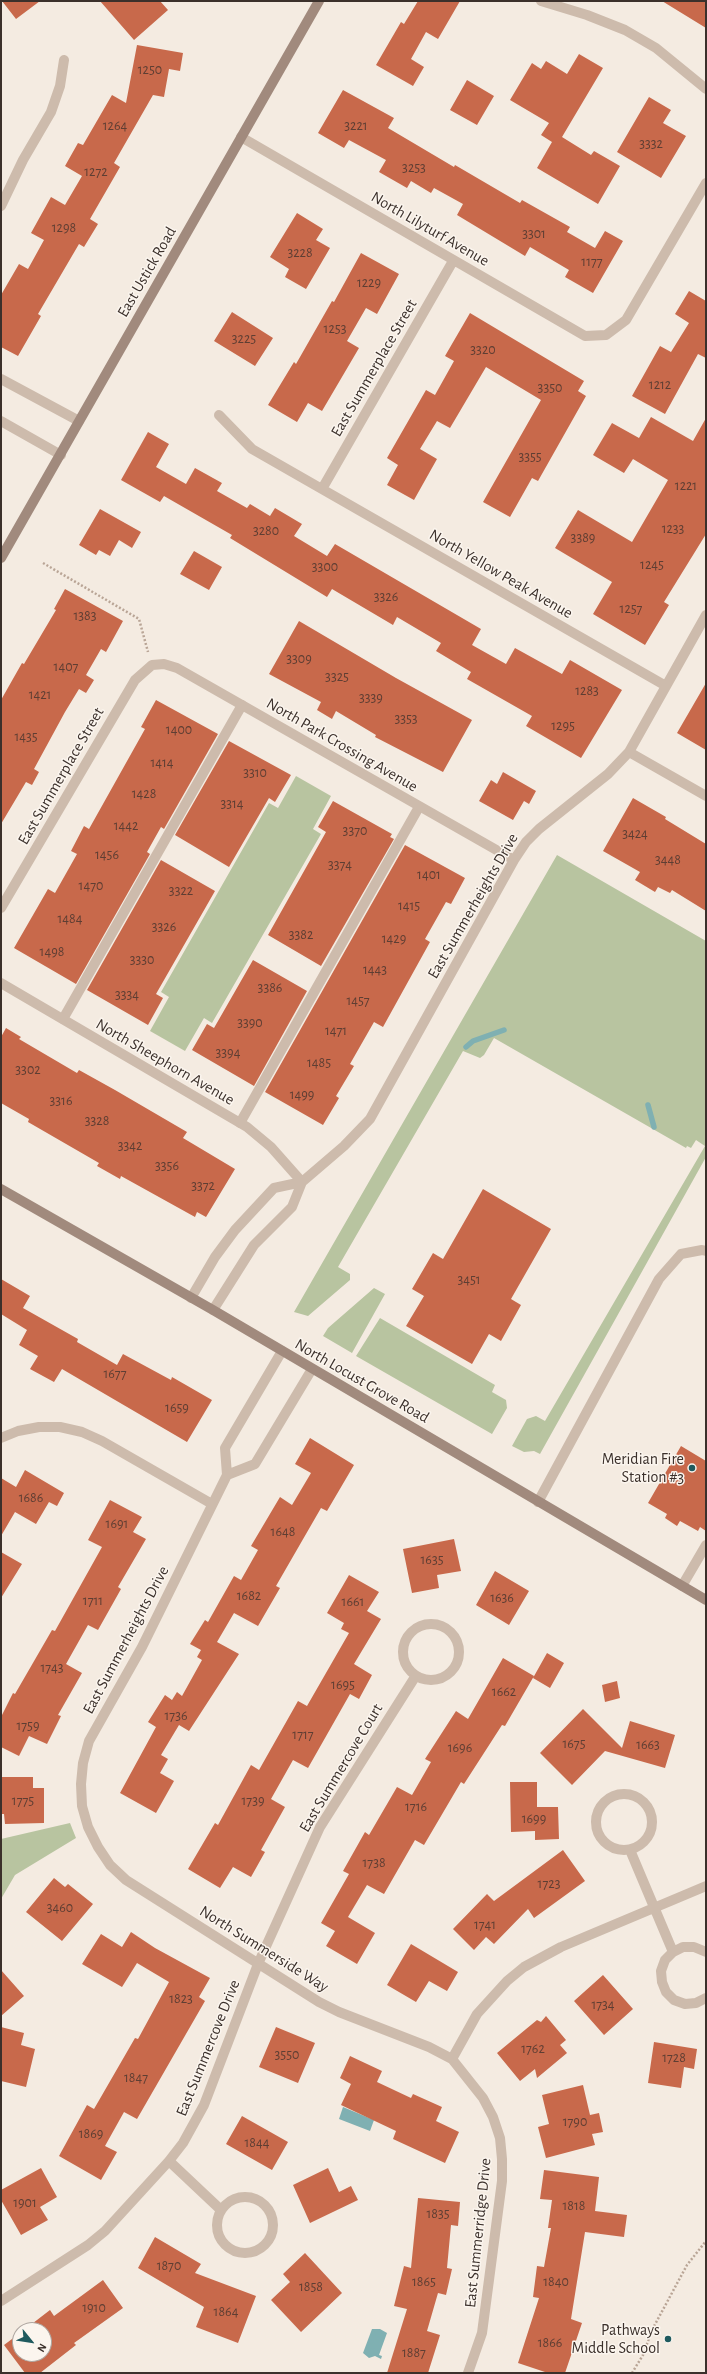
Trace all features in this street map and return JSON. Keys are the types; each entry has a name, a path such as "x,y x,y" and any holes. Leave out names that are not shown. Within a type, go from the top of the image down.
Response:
{"main road":[{"name":"East Ustick Road","path":"1,558 319,1"},
{"name":"North Locust Grove Road","path":"1,1189 213,1310 706,1600"}],"street":[{"path":"540,1 587,15 625,30 656,48 706,89"},
{"path":"1,206 23,160 50,112 60,86 64,60"},
{"name":"North Lilyturf Avenue","path":"241,137 585,336 606,335 626,320 706,182"},
{"name":"East Summerplace Street","path":"322,489 453,261"},
{"path":"1,379 79,421"},
{"name":"North Yellow Peak Avenue","path":"219,415 252,449 666,686"},
{"path":"1,421 61,455"},
{"name":"East Summerheights Drive","path":"213,1310 254,1244 292,1207 302,1182 344,1146 370,1119 514,860 539,829 608,774 630,752 706,615"},
{"name":"North Park Crossing Avenue","path":"152,665 164,664 177,668 514,860"},
{"name":"East Summerplace Street","path":"1,908 135,680 152,665"},
{"path":"63,1019 242,705"},
{"path":"630,752 706,796"},
{"path":"240,1123 419,806"},
{"name":"North Sheephorn Avenue","path":"1,983 240,1123 271,1147 302,1182"},
{"name":"East Summerheights Drive","path":"191,1298 215,1257 235,1230 274,1188 302,1182"},
{"path":"538,1502 659,1279 681,1254 702,1250 706,1251"},
{"path":"282,1351 225,1448 227,1475 254,1464 312,1369"},
{"path":"1,1438 18,1431 39,1427 60,1427 82,1432 102,1441 212,1504"},
{"name":"East Summerheights Drive","path":"88,1827 82,1806 81,1784 83,1763 89,1741 142,1647 227,1475"},
{"path":"682,1586 706,1545"},
{"path":"424,1624 435,1624 446,1628 454,1636 459,1646 459,1657 455,1668 447,1676 437,1680 426,1681 415,1677 407,1669 403,1659 402,1648 406,1637 414,1629 424,1624"},
{"name":"East Summercove Court","path":"258,1964 320,1827 415,1677"},
{"path":"629,1793 639,1797 647,1805 652,1815 652,1826 648,1837 641,1845 630,1850 619,1850 609,1846 601,1838 596,1828 596,1817 600,1806 607,1798 618,1794 629,1793"},
{"name":"North Summerside Way","path":"88,1827 98,1847 110,1865 126,1880 258,1964 339,2012 429,2047 452,2060"},
{"path":"630,1850 656,1907 673,1952"},
{"path":"452,2060 477,2014 501,1986 524,1967 561,1947 706,1886"},
{"path":"706,1952 694,1947 683,1947 673,1952 665,1960 661,1971 662,1982 666,1992 674,2000 685,2004 696,2003 706,1998"},
{"name":"East Summercove Drive","path":"1,2301 88,2244 105,2231 169,2161 191,2130 204,2105 258,1964"},
{"name":"East Summerridge Drive","path":"452,2060 483,2098 493,2117 500,2138 502,2159 502,2181 486,2311 476,2354 468,2373"},
{"path":"169,2161 221,2210"},
{"path":"239,2197 250,2197 260,2201 269,2208 273,2219 274,2230 270,2240 262,2249 252,2253 241,2254 230,2250 222,2242 217,2232 217,2221 221,2210 229,2202 239,2197"}],"path":[{"path":"43,563 139,619 152,665"},
{"path":"632,2373 643,2355 652,2330 687,2265 706,2241"}],"green space":[{"path":"296,776 331,796 313,829 321,834 212,1023 204,1018 185,1051 150,1031 169,997 161,992 269,803 278,808"},
{"path":"557,855 706,941 706,1157 540,1454 534,1451 524,1452 512,1446 527,1419 536,1416 545,1421 705,1146 696,1140 691,1148 687,1146 686,1148 494,1038 484,1055 480,1058 463,1051 338,1267 350,1274 350,1280 308,1316 294,1312"},
{"path":"374,1288 385,1294 352,1353 323,1336 328,1328"},
{"path":"380,1318 495,1385 492,1392 506,1400 507,1408 492,1434 356,1356"},
{"path":"70,1823 76,1838 15,1875 1,1899 1,1839"}],"water":[{"path":"343,2107 374,2120 370,2131 339,2119"},
{"path":"372,2329 380,2329 387,2333 379,2355 382,2356 381,2359 375,2356 369,2358 363,2353"}],"building":[{"path":"2,1 40,1 16,19"},
{"path":"100,1 160,1 168,10 134,40"},
{"path":"418,1 460,1 438,39 426,32 411,59 424,67 413,86 376,65 401,22 404,24"},
{"path":"662,1 706,1 706,28"},
{"path":"137,45 183,53 180,71 169,69 164,97 153,95 114,163 120,167 90,219 98,224 84,247 79,244 38,314 41,316 18,356 1,347 1,295 19,264 28,269 44,240 31,233 51,197 65,205 82,176 65,166 78,143 83,145 112,95 126,103"},
{"path":"579,54 603,68 562,137 591,155 594,151 620,166 598,204 537,168 552,142 541,135 549,123 510,100 532,63 541,69 546,61 567,74"},
{"path":"467,80 494,96 477,125 450,110"},
{"path":"343,90 394,118 388,128 454,167 455,165 520,203 522,200 570,227 567,232 595,248 605,231 623,241 593,293 565,277 569,270 530,247 525,256 457,215 463,204 434,188 431,193 411,181 407,188 379,172 386,160 349,140 344,148 318,133"},
{"path":"649,97 671,110 663,123 686,136 661,178 617,152"},
{"path":"297,213 323,229 316,240 330,248 306,289 285,277 289,269 270,257"},
{"path":"361,253 399,274 377,314 366,308 347,341 359,348 322,411 308,403 297,422 268,405 294,362 296,364 332,301 334,302"},
{"path":"689,291 706,301 706,358 698,354 665,414 632,396 660,346 671,352 689,323 675,314"},
{"path":"232,312 273,338 255,366 214,341"},
{"path":"470,313 584,381 578,391 586,396 538,481 532,478 510,517 483,502 541,400 486,367 450,428 437,421 420,449 437,459 414,500 387,485 398,465 387,458 426,390 435,395 454,361 445,356"},
{"path":"651,417 693,441 706,418 706,534 664,602 669,605 645,645 593,614 612,582 555,548 578,510 632,542 668,480 633,459 624,473 593,455 612,423 639,438"},
{"path":"148,432 169,444 156,467 186,484 195,468 222,483 217,491 247,508 250,504 270,516 275,508 302,524 294,536 327,556 335,544 481,629 472,645 506,664 515,648 562,674 570,660 622,690 581,758 526,726 532,716 467,679 471,672 436,651 441,643 397,617 393,625 332,589 327,597 230,538 232,535 164,496 160,502 121,480"},
{"path":"100,509 141,532 132,548 119,540 110,556 99,550 96,555 79,545"},
{"path":"194,551 222,567 209,590 180,574"},
{"path":"65,589 123,621 106,652 101,649 86,675 94,680 86,693 79,689 65,712 34,769 39,772 32,785 26,782 1,824 1,700 22,663 24,664 56,610 54,609"},
{"path":"299,621 396,678 472,720 443,772 375,737 376,735 336,711 332,719 317,710 321,702 269,674"},
{"path":"706,683 706,750 677,733"},
{"path":"156,700 218,734 164,829 161,827 147,852 150,854 76,984 14,948 48,889 55,893 77,854 71,851 84,826 89,829 145,729 141,727"},
{"path":"229,741 291,775 275,802 269,798 229,867 175,835"},
{"path":"503,772 536,791 529,804 524,801 513,820 479,801 491,780 497,784"},
{"path":"633,798 666,817 665,819 706,844 706,911 672,890 670,893 658,887 655,892 635,880 640,872 603,851"},
{"path":"333,801 392,834 390,837 394,839 321,966 268,935 326,832 318,827"},
{"path":"405,845 465,878 451,904 446,902 425,939 430,942 383,1027 374,1022 350,1064 354,1066 336,1096 339,1098 323,1125 265,1092"},
{"path":"161,860 215,891 156,994 163,998 148,1025 87,990"},
{"path":"253,960 307,991 254,1086 192,1050 207,1024 214,1028"},
{"path":"6,1028 21,1037 19,1039 77,1073 79,1070 187,1132 183,1138 235,1169 206,1217 197,1212 195,1217 121,1176 120,1179 97,1166 99,1163 28,1122 29,1119 1,1103 1,1037"},
{"path":"483,1189 551,1229 511,1299 521,1305 501,1341 489,1334 472,1364 406,1326 424,1296 412,1289 433,1253 443,1259"},
{"path":"1,1279 30,1296 23,1308 78,1339 77,1342 117,1365 123,1354 171,1380 172,1377 212,1400 187,1442 62,1369 54,1382 30,1369 38,1356 19,1345 27,1330 1,1314"},
{"path":"310,1438 354,1465 327,1511 321,1508 276,1586 280,1588 258,1626 234,1613 217,1642 239,1654 189,1731 179,1725 161,1755 168,1759 160,1773 174,1781 156,1813 120,1793 156,1727 148,1722 165,1695 172,1700 177,1692 182,1696 202,1660 197,1657 201,1650 190,1644 205,1620 208,1622 234,1576 241,1580 258,1550 251,1546 280,1497 292,1505 311,1473 295,1464"},
{"path":"681,1446 706,1461 706,1531 700,1527 698,1531 680,1521 677,1526 665,1518 667,1514 648,1503"},
{"path":"25,1470 64,1493 57,1506 49,1502 36,1524 15,1512 1,1536 1,1478 16,1487"},
{"path":"110,1500 142,1517 133,1532 146,1539 118,1587 121,1589 98,1630 88,1625 66,1664 82,1673 58,1715 61,1716 47,1744 29,1736 19,1756 1,1747 1,1717 13,1693 15,1694 52,1630 55,1631 102,1547 88,1540"},
{"path":"454,1539 461,1571 437,1575 439,1588 412,1593 403,1549"},
{"path":"1,1552 22,1564 1,1598"},
{"path":"495,1571 529,1591 509,1625 476,1605"},
{"path":"349,1575 379,1592 367,1611 381,1619 354,1664 372,1675 359,1699 350,1694 308,1768 293,1760 271,1799 285,1807 261,1850 265,1852 251,1877 233,1867 220,1888 188,1869 215,1823 218,1825 251,1765 259,1770 298,1701 307,1706 349,1633 341,1629 344,1623 327,1613"},
{"path":"547,1653 564,1663 550,1688 533,1678"},
{"path":"503,1658 534,1676 505,1726 502,1725 464,1784 461,1782 424,1845 415,1840 384,1894 367,1885 348,1917 375,1933 357,1964 326,1946 335,1931 321,1923 349,1874 343,1871 365,1832 369,1835 397,1787 412,1795 431,1762 425,1759 456,1711 468,1719"},
{"path":"617,1681 620,1698 605,1702 602,1685"},
{"path":"583,1709 622,1748 630,1721 675,1735 665,1768 605,1751 572,1785 540,1753"},
{"path":"1,1777 33,1777 33,1788 44,1788 44,1823 5,1824 4,1814 1,1814"},
{"path":"510,1782 537,1782 537,1807 558,1807 559,1839 535,1840 535,1831 511,1832"},
{"path":"563,1850 585,1881 534,1918 528,1909 494,1944 486,1937 474,1950 453,1929 487,1894 494,1901"},
{"path":"54,1878 65,1887 68,1884 93,1904 62,1941 26,1912"},
{"path":"131,1932 155,1948 210,1978 199,1997 205,2001 137,2119 124,2112 105,2146 117,2152 101,2180 59,2156 87,2105 94,2109 135,2038 138,2039 169,1982 137,1963 122,1987 82,1964 101,1934 122,1947"},
{"path":"411,1944 458,1972 447,1991 429,1981 416,2002 387,1985"},
{"path":"1,1970 24,1996 1,2016"},
{"path":"603,1975 633,2009 604,2035 574,2001"},
{"path":"546,2016 566,2040 560,2045 567,2053 537,2078 535,2069 520,2081 497,2053 537,2020 541,2022"},
{"path":"1,2027 24,2033 21,2045 35,2049 26,2087 1,2081"},
{"path":"276,2027 315,2043 298,2083 259,2067"},
{"path":"654,2042 697,2049 694,2069 684,2067 681,2088 648,2083"},
{"path":"350,2056 382,2071 377,2082 411,2098 413,2094 442,2107 436,2121 459,2132 445,2163 393,2139 396,2131 341,2105 351,2084 340,2078"},
{"path":"583,2085 590,2115 599,2113 603,2132 592,2134 595,2145 546,2158 538,2127 549,2124 542,2095"},
{"path":"242,2116 288,2142 272,2170 226,2144"},
{"path":"41,2168 57,2197 40,2207 48,2220 21,2235 1,2200 1,2190"},
{"path":"328,2168 339,2192 351,2186 358,2200 310,2223 293,2185"},
{"path":"544,2170 599,2177 595,2211 627,2215 624,2237 585,2232 571,2319 582,2323 565,2373 548,2373 518,2363 539,2298 533,2297 537,2266 544,2267 551,2228 548,2228 552,2200 540,2199"},
{"path":"418,2198 460,2202 458,2226 451,2225 447,2268 452,2269 446,2295 438,2293 427,2331 440,2335 428,2373 387,2373 407,2309 394,2306 404,2266 411,2268"},
{"path":"155,2237 201,2264 195,2273 256,2296 238,2343 196,2327 204,2307 138,2268"},
{"path":"305,2253 342,2293 301,2332 271,2300 290,2282 283,2274"},
{"path":"103,2280 123,2308 74,2343 76,2345 40,2373 25,2373 17,2362 52,2362 52,2322 34,2322 50,2310 54,2316"},
{"path":"12,2339 12,2356 4,2345"}],"waterway":[{"path":"466,1047 473,1041 504,1030"},
{"path":"648,1105 654,1127"}],"place":[{"name":"Meridian Fire Station #3","path":"692,1468"},
{"name":"Pathways Middle School","path":"668,2339"}]}
